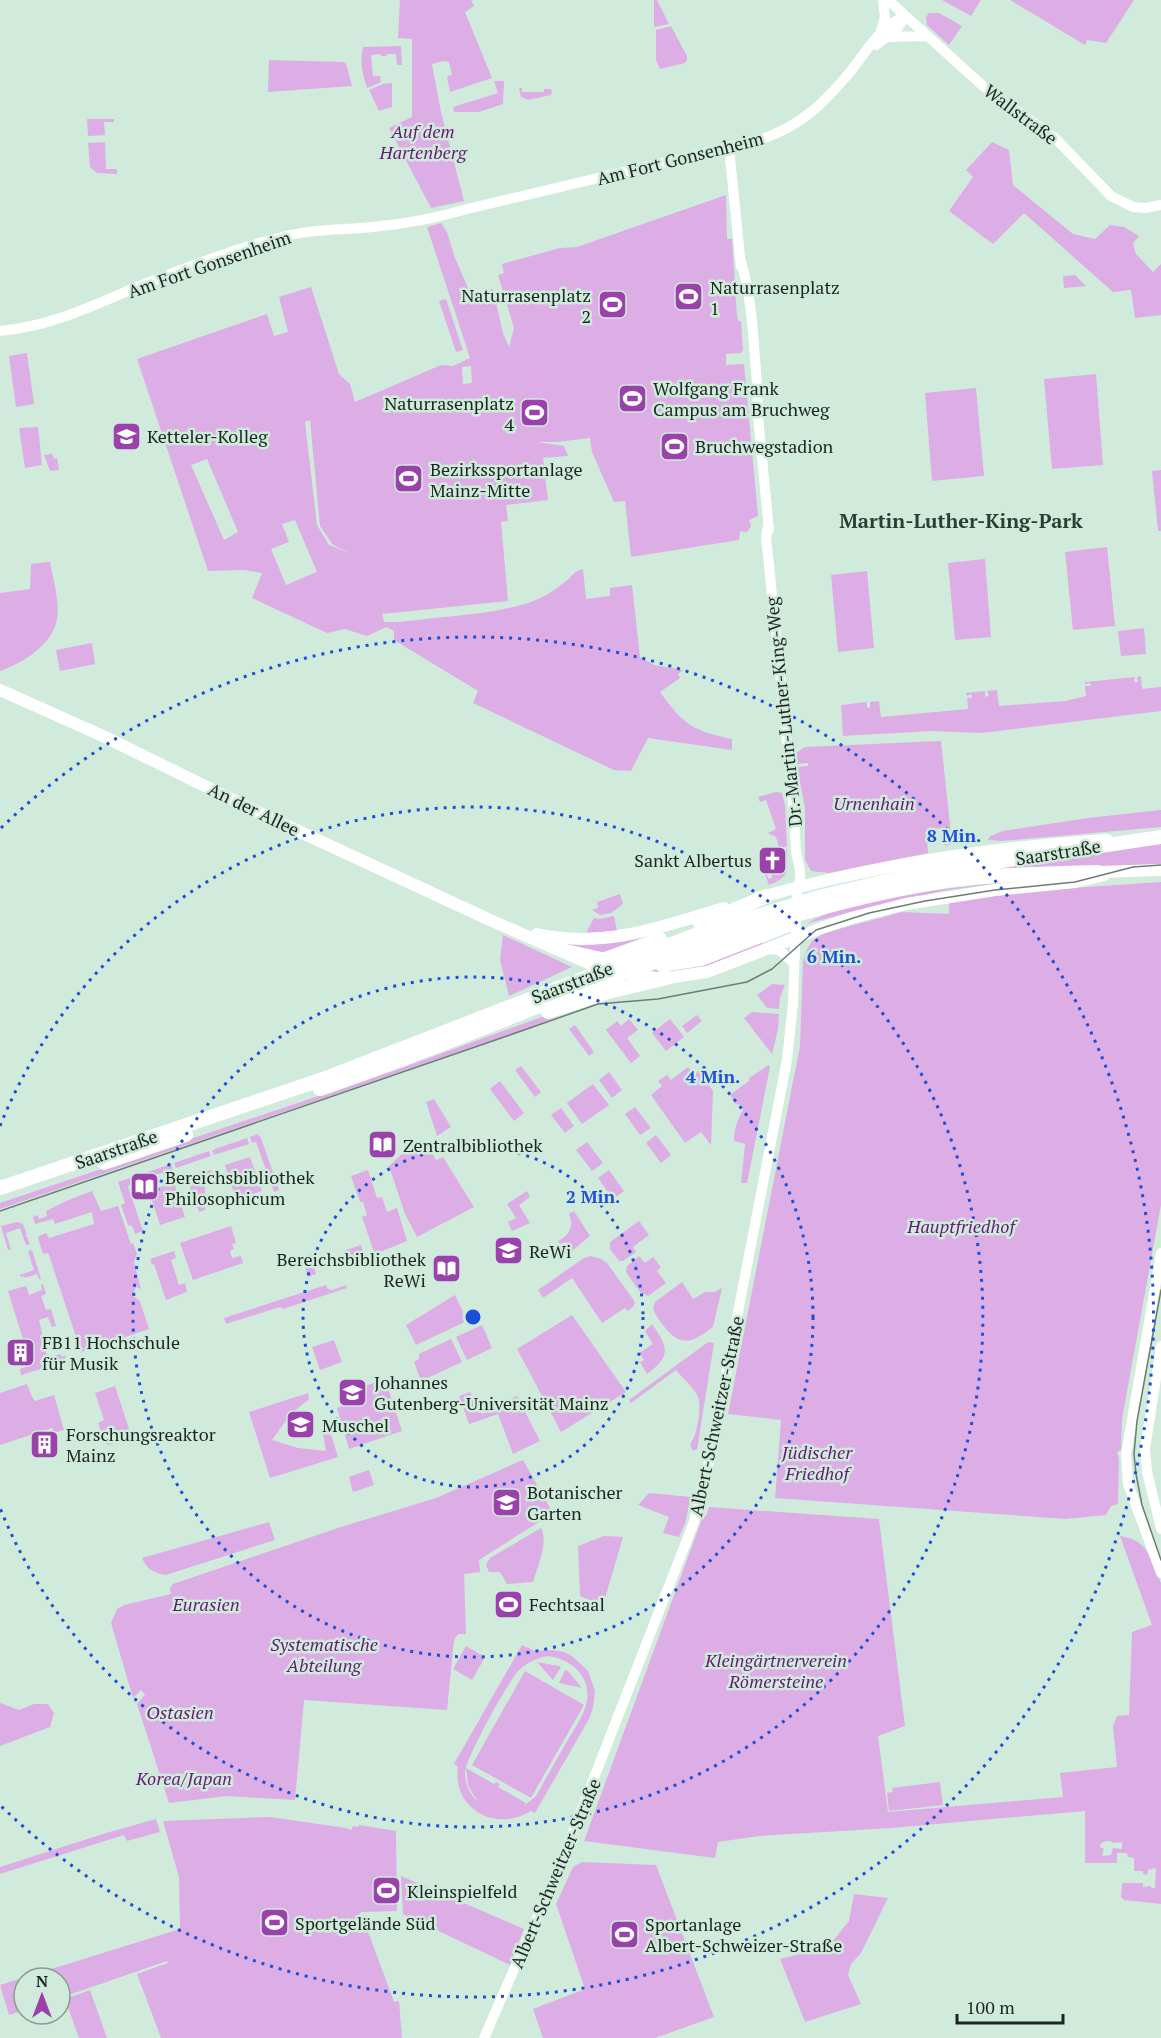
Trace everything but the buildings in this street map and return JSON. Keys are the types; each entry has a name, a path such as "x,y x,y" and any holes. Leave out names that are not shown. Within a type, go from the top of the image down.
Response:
{"highway":[{"name":"Saarstraße","path":"0,1188 323,1079 695,935 864,885 939,870 1161,837"},
{"name":"Saarstraße","path":"0,1197 359,1076 632,969 766,924 896,890 951,880 989,876 1098,872"},
{"path":"530,998 539,989 582,969 719,918 767,896"},
{"path":"566,952 605,961 675,964 701,959 746,943 787,926 817,910"},
{"path":"428,1050 450,1047 572,1003 667,978"}],"main road":[{"name":"An der Allee","path":"0,690 105,737 266,816 509,927"},
{"name":"Saarstraße","path":"509,927 564,939 608,939 641,932 767,896 885,868 979,852 1058,843 1161,837"},
{"name":"Saarstraße","path":"1098,872 1161,870"},
{"name":"Saarstraße","path":"667,978 707,972 768,949 796,934 869,913 995,890 1075,882 1116,871"},
{"path":"509,927 607,970 639,977 667,978"}],"street":[{"path":"883,0 884,34 926,36"},
{"name":"Wallstraße","path":"888,0 984,86 1055,138 1111,196 1133,207 1146,208 1161,205"},
{"name":"Am Fort Gonsenheim","path":"0,331 52,322 192,266 280,237 314,231 384,226 443,216 729,148 774,135 810,114 822,104 894,21 905,16"},
{"name":"Dr.-Martin-Luther-King-Weg","path":"729,148 751,393 757,406 772,558 770,571 794,813 796,852 794,880 797,890"},
{"name":"Dr.-Martin-Luther-King-Weg","path":"796,852 800,870 797,890"},
{"path":"800,870 807,876 822,882"},
{"name":"Albert-Schweitzer-Straße","path":"484,2038 561,1862 679,1562 701,1498 787,1060 795,959 797,890"},
{"path":"768,949 779,950 795,959 804,941 816,930"},
{"path":"1161,1252 1126,1454 1128,1484 1161,1573"},
{"path":"1161,1346 1145,1449 1147,1472 1161,1529"}],"green space":[{"name":"Auf dem Hartenberg","path":"400,0 471,0 474,6 465,12 492,78 450,92 447,76 452,75 449,62 432,64 441,112 464,201 431,208 389,128 412,117 412,39 398,38"},
{"path":"654,0 657,0 669,24 654,27"},
{"path":"942,0 981,0 971,16"},
{"path":"1010,0 1134,0 1106,43 1087,40 1085,45"},
{"path":"929,13 939,13 962,26 949,45 927,25 926,17"},
{"path":"671,26 687,60 685,63 660,69 656,60 656,30"},
{"path":"401,46 402,65 397,65 396,54 371,55 373,76 380,76 381,82 367,88 362,68 363,47"},
{"path":"269,60 343,62 346,63 352,86 268,92"},
{"path":"494,81 504,81 503,104 479,112 454,112 453,107 498,93"},
{"path":"392,83 392,107 379,111 369,90"},
{"path":"519,88 522,88 522,92 544,92 544,89 551,89 552,92 551,95 528,100 521,97"},
{"path":"87,119 114,119 114,122 104,122 105,135 88,136"},
{"path":"105,142 106,169 117,169 117,174 97,173 90,167 88,143"},
{"path":"992,142 1009,150 1013,185 1073,234 1095,239 1110,225 1124,227 1139,236 1133,243 1136,254 1153,272 1161,264 1161,315 1135,318 1131,290 1113,292 1024,213 993,244 949,211 973,177 966,170"},
{"path":"726,195 727,239 732,239 737,316 738,321 741,321 743,350 741,353 726,354 726,365 744,364 758,516 749,520 751,526 747,532 740,531 739,540 631,557 625,501 614,502 592,452 590,438 537,442 564,446 568,456 543,458 548,500 506,505 508,521 501,522 508,601 382,614 384,622 399,622 513,607 543,597 583,569 586,599 610,596 610,588 632,585 640,657 654,665 683,670 678,674 680,678 660,692 690,725 708,733 732,739 732,750 648,738 631,771 614,770 473,703 478,691 394,640 394,631 386,627 367,636 345,629 327,633 252,598 262,573 244,570 208,571 137,359 267,314 274,336 288,332 279,297 311,287 339,374 350,384 355,402 441,365 453,366 470,358 427,227 441,223 447,232 455,258 472,297 493,289 503,333 509,347 514,328 498,275 504,273 502,264 560,248 577,247","holes":["471,366 472,383 463,384 462,367","310,420 320,526 333,545 353,554 329,545 317,525 305,422","207,459 238,532 224,540 191,465","295,520 317,572 286,585 271,549 289,542 282,524"]},
{"path":"1075,275 1086,286 1064,288 1063,276"},
{"path":"446,299 463,350 456,352 439,301"},
{"path":"27,353 34,404 16,407 9,356"},
{"path":"1096,374 1103,465 1052,469 1044,379"},
{"path":"976,388 984,476 932,481 925,393"},
{"path":"38,427 42,465 25,468 19,428"},
{"path":"52,454 54,459 57,458 59,470 50,471 44,455"},
{"path":"1161,470 1161,531 1158,531 1152,471"},
{"path":"1107,547 1115,626 1073,630 1065,552"},
{"path":"985,559 991,637 955,640 948,563"},
{"path":"50,562 58,605 57,619 50,637 27,658 0,671 0,593 30,589 31,564"},
{"path":"867,571 874,648 838,652 831,575"},
{"path":"1144,628 1146,654 1121,656 1118,631"},
{"path":"92,643 95,664 60,671 56,650"},
{"path":"1141,676 1142,689 1161,687 1161,711 982,733 932,731 843,736 841,705 867,702 867,707 870,708 870,702 879,701 881,717 968,709 967,698 972,698 971,694 967,696 966,693 985,691 985,697 989,696 987,691 997,690 999,706 1066,701 1086,696 1085,686 1091,686 1090,683 1085,684 1085,682 1135,677 1134,682 1138,682 1137,677"},
{"name":"Urnenhain","path":"941,741 952,844 945,846 943,828 933,829 927,836 928,853 829,873 811,871 805,860 805,808 797,767 808,766 808,763 796,764 796,753 805,747"},
{"path":"776,792 782,793 785,805 787,846 782,848 779,848 776,837 768,833 776,829 766,800 760,802 758,797"},
{"path":"1161,810 1161,827 1002,841 988,840 990,836 1003,831"},
{"path":"1161,842 1161,864 965,874 1036,859"},
{"path":"787,849 787,862 787,868 781,851"},
{"path":"787,868 781,879 769,885 765,874 769,879 772,878 771,874"},
{"name":"Hauptfriedhof","path":"1161,882 1161,1205 1122,1419 1121,1450 1117,1452 1119,1459 1118,1504 1111,1506 1106,1515 1066,1519 775,1498 781,1420 728,1414 800,1046 803,961 807,949 813,940 824,933 902,912 949,914 949,902 1029,891"},
{"path":"1000,883 942,891 808,923 832,912 874,901 937,890"},
{"path":"620,894 623,904 611,913 600,915 592,910 598,908 597,902"},
{"path":"614,916 617,931 586,933 594,918"},
{"path":"663,932 599,957 564,948 566,941"},
{"path":"503,935 572,967 509,996 500,960"},
{"path":"762,942 763,946 709,967 683,972 644,973"},
{"path":"772,984 785,985 780,997 779,1009 767,1008 757,995"},
{"path":"572,1006 574,1010 534,1026 0,1209 0,1203 399,1069"},
{"path":"752,1012 779,1014 772,1054 744,1018"},
{"path":"697,1015 702,1021 687,1033 682,1026"},
{"path":"629,1019 638,1030 627,1038 640,1056 631,1063 606,1030 617,1021 621,1026"},
{"path":"670,1019 684,1037 666,1051 652,1033"},
{"path":"575,1025 594,1052 589,1056 569,1029"},
{"path":"769,1065 747,1183 741,1183 745,1144 734,1141 736,1125 743,1110 741,1105 735,1104 730,1095 749,1081 749,1078"},
{"path":"521,1066 541,1092 535,1097 515,1070"},
{"path":"688,1067 694,1074 699,1071 713,1091 711,1145 701,1132 685,1143 651,1095 662,1086 658,1081 667,1075 671,1080"},
{"path":"609,1072 622,1090 612,1098 599,1080"},
{"path":"500,1081 524,1113 514,1121 490,1089"},
{"path":"593,1084 609,1105 582,1124 567,1103"},
{"path":"434,1099 451,1127 437,1136 426,1102"},
{"path":"635,1107 651,1128 640,1135 625,1114"},
{"path":"561,1108 574,1126 565,1133 551,1115"},
{"path":"257,1134 261,1138 279,1190 274,1192 256,1142 252,1143 250,1137"},
{"path":"656,1135 671,1155 661,1163 646,1143"},
{"path":"247,1138 249,1144 214,1155 212,1150"},
{"path":"587,1142 603,1163 592,1171 576,1150"},
{"path":"427,1144 436,1160 443,1157 474,1207 417,1237 405,1214 389,1166 405,1151"},
{"path":"209,1151 211,1156 176,1168 174,1163"},
{"path":"250,1157 262,1191 236,1199 225,1165"},
{"path":"171,1164 173,1169 137,1181 136,1176"},
{"path":"211,1170 212,1173 205,1176 205,1210 199,1212 187,1178"},
{"path":"368,1170 377,1198 382,1197 387,1212 397,1208 407,1241 380,1252 378,1250 374,1252 362,1217 367,1215 351,1176"},
{"path":"609,1170 624,1191 613,1199 598,1178"},
{"path":"133,1177 135,1183 128,1186 143,1231 135,1234 132,1226 128,1225 121,1205 125,1203 118,1182"},
{"path":"174,1182 185,1217 160,1225 149,1191"},
{"path":"92,1191 101,1211 118,1206 131,1244 133,1243 137,1254 134,1262 141,1289 136,1287 133,1296 140,1301 149,1329 81,1352 49,1255 48,1253 43,1254 38,1238 46,1233 49,1238 94,1224 92,1212 55,1224 53,1219 35,1224 33,1217 38,1215 39,1219 47,1216 46,1211"},
{"path":"527,1191 530,1197 519,1205 530,1223 512,1231 508,1222 516,1218 507,1204"},
{"path":"574,1211 590,1236 567,1255 563,1249 568,1247 566,1242 560,1244 558,1241 570,1230 569,1214"},
{"path":"639,1221 649,1235 633,1247 636,1252 623,1261 619,1261 610,1249 610,1242"},
{"path":"17,1222 23,1224 27,1235 25,1236 30,1244 26,1245 20,1228 6,1233 11,1250 8,1250 1,1226"},
{"path":"231,1226 236,1243 232,1244 234,1249 230,1251 232,1258 241,1256 243,1263 193,1280 180,1243"},
{"path":"361,1245 365,1258 347,1264 343,1251"},
{"path":"32,1250 41,1279 37,1274 25,1278 20,1275 34,1270 28,1251"},
{"path":"174,1251 176,1258 171,1260 179,1285 185,1283 187,1292 166,1300 154,1264 152,1265 150,1259"},
{"path":"311,1254 316,1274 308,1277 302,1257"},
{"path":"591,1256 607,1263 635,1302 628,1311 625,1308 602,1323 572,1278 543,1298 538,1290 584,1258"},
{"path":"639,1256 645,1263 653,1257 661,1267 657,1271 666,1283 648,1296 640,1292 626,1272 627,1266"},
{"path":"682,1282 693,1299 705,1292 714,1292 722,1288 713,1327 687,1341 669,1333 653,1308 655,1302"},
{"path":"43,1284 46,1294 41,1296 46,1310 51,1309 56,1326 52,1327 48,1317 39,1320 44,1340 42,1341 48,1358 60,1354 62,1357 66,1355 64,1362 21,1375 20,1369 31,1365 8,1291 26,1286 29,1295 42,1290 41,1285"},
{"path":"326,1285 332,1290 346,1285 347,1288 283,1309 280,1307 226,1324 224,1318"},
{"path":"455,1295 467,1321 416,1345 406,1325"},
{"path":"572,1315 626,1392 561,1432 517,1349"},
{"path":"652,1324 665,1351 661,1362 647,1374 640,1362 644,1360 639,1353 653,1344 645,1331"},
{"path":"482,1325 492,1348 467,1360 456,1337"},
{"path":"451,1339 462,1362 421,1381 414,1362 419,1359 419,1354"},
{"path":"334,1340 342,1362 320,1370 312,1347"},
{"path":"708,1342 714,1343 697,1450 692,1450 690,1444 697,1429 699,1401 694,1390 676,1370 631,1403 629,1400"},
{"path":"385,1379 402,1431 349,1449 337,1408 357,1401 353,1390"},
{"path":"27,1384 35,1401 54,1395 64,1430 54,1433 52,1428 0,1445 0,1393"},
{"path":"115,1386 132,1438 109,1445 105,1443 98,1423 104,1420 95,1393"},
{"path":"470,1392 482,1414 517,1396 540,1441 513,1454 498,1414 469,1424 459,1396"},
{"path":"308,1393 309,1399 290,1415 272,1440 298,1448 326,1451 322,1429 329,1428 338,1457 270,1478 249,1412"},
{"path":"523,1460 553,1513 479,1560 480,1572 464,1574 466,1634 458,1634 454,1640 447,1710 304,1700 295,1800 227,1796 169,1803 137,1704 145,1695 141,1690 133,1698 111,1623 117,1609 124,1605 171,1594 170,1588 173,1584 341,1527 436,1498"},
{"path":"369,1470 374,1485 353,1492 349,1477"},
{"path":"649,1493 691,1497 685,1524 679,1537 663,1533 669,1517 638,1505"},
{"name":"Kleingärtnerverein Römersteine","path":"709,1507 879,1519 905,1726 878,1736 888,1812 1063,1797 1060,1773 1117,1767 1113,1726 1117,1716 1129,1715 1132,1632 1152,1625 1120,1536 1130,1538 1143,1547 1148,1552 1161,1583 1161,1904 1124,1900 1121,1897 1122,1883 1143,1883 1143,1887 1155,1888 1156,1868 1148,1870 1147,1875 1143,1874 1143,1871 1134,1871 1134,1858 1128,1857 1127,1853 1117,1853 1117,1863 1085,1863 1085,1811 891,1828 759,1836 718,1842 715,1858 584,1841 703,1516 706,1516","holes":["1111,1841 1113,1843 1122,1842 1122,1849 1113,1848 1111,1855 1102,1856 1104,1849 1100,1847 1101,1843"]},
{"path":"269,1522 275,1540 166,1575 151,1570 142,1558"},
{"path":"541,1528 543,1548 533,1582 507,1584 500,1572 489,1572 486,1565 490,1558"},
{"path":"604,1536 623,1537 603,1605 580,1596 578,1546"},
{"path":"522,1645 535,1651 564,1652 572,1656 588,1671 595,1691 589,1719 535,1813 531,1811 518,1817 504,1819 491,1818 479,1813 462,1795 458,1782 458,1767 454,1764","holes":["548,1656 564,1661 578,1670 586,1684 586,1707 536,1796 524,1806 526,1803 498,1787 500,1784 496,1782 494,1784 466,1768 488,1721 519,1670 533,1661","466,1768 468,1786 478,1802 467,1785"]},
{"path":"466,1646 485,1657 472,1680 453,1669"},
{"path":"537,1662 558,1666 561,1667 553,1680"},
{"path":"565,1670 568,1671 582,1688 559,1683"},
{"path":"525,1671 584,1705 531,1798 472,1765"},
{"path":"0,1703 19,1710 34,1704 48,1704 54,1713 50,1727 0,1746"},
{"path":"940,1782 943,1805 889,1811 887,1793 893,1792 892,1788"},
{"name":"Sportgelände Süd","path":"270,1817 351,1830 353,1826 358,1827 359,1825 396,1831 397,1911 361,1912 356,1917 366,1926 394,2002 399,2001 402,2038 161,2038 137,1974 168,1963 167,1961 72,1994 72,1966 61,1966 180,1929 179,1877 163,1821"},
{"path":"156,1819 160,1832 127,1841 124,1835 0,1874 0,1867"},
{"name":"Sportanlage Albert-Schweizer-Straße","path":"582,1862 656,1865 714,2017 655,2038 543,2038 533,2009 585,1989 556,1904 573,1867"},
{"path":"401,1876 524,1929 510,1965 403,1914"},
{"path":"854,1894 888,1898 861,1953 851,1964 848,1975 861,2004 805,2022 780,1959 828,1947 849,1921"},
{"name":"Sportgelände Süd","path":"12,1981 12,2014 9,2015 0,1985"},
{"path":"90,1990 107,2038 79,2038 72,2018 72,1996"}],"tram line":[{"path":"0,1211 598,1004 658,999 747,982 772,969 816,930 869,913 995,890 1075,882 1133,867 1161,865"},
{"path":"1161,1290 1137,1421 1134,1454 1142,1505 1161,1560"}],"place":[{"name":"Naturrasenplatz 1","path":"689,297"},
{"name":"Naturrasenplatz 2","path":"612,305"},
{"name":"Wolfgang Frank Campus am Bruchweg","path":"632,398"},
{"name":"Naturrasenplatz 4","path":"535,413"},
{"name":"Ketteler-Kolleg","path":"126,436"},
{"name":"Bruchwegstadion","path":"674,446"},
{"name":"Bezirkssportanlage Mainz-Mitte","path":"409,479"},
{"name":"Sankt Albertus","path":"773,860"},
{"name":"Zentralbibliothek","path":"382,1145"},
{"name":"Bereichsbibliothek Philosophicum","path":"144,1187"},
{"name":"ReWi","path":"508,1251"},
{"name":"Bereichsbibliothek ReWi","path":"447,1269"},
{"name":"FB11 Hochschule für Musik","path":"21,1352"},
{"name":"Johannes Gutenberg-Universität Mainz","path":"353,1392"},
{"name":"Muschel","path":"301,1425"},
{"name":"Forschungsreaktor Mainz","path":"45,1444"},
{"name":"Botanischer Garten","path":"506,1502"},
{"name":"Fechtsaal","path":"508,1604"},
{"name":"Kleinspielfeld","path":"386,1891"},
{"name":"Sportgelände Süd","path":"274,1923"},
{"name":"Sportanlage Albert-Schweizer-Straße","path":"624,1934"}],"district":[{"name":"Martin-Luther-King-Park","path":"961,520"}],"park label":[{"name":"Jüdischer Friedhof","path":"817,1462"},
{"name":"Eurasien","path":"206,1604"},
{"name":"Systematische Abteilung","path":"324,1654"},
{"name":"Ostasien","path":"180,1712"},
{"name":"Korea/Japan","path":"184,1778"}]}
